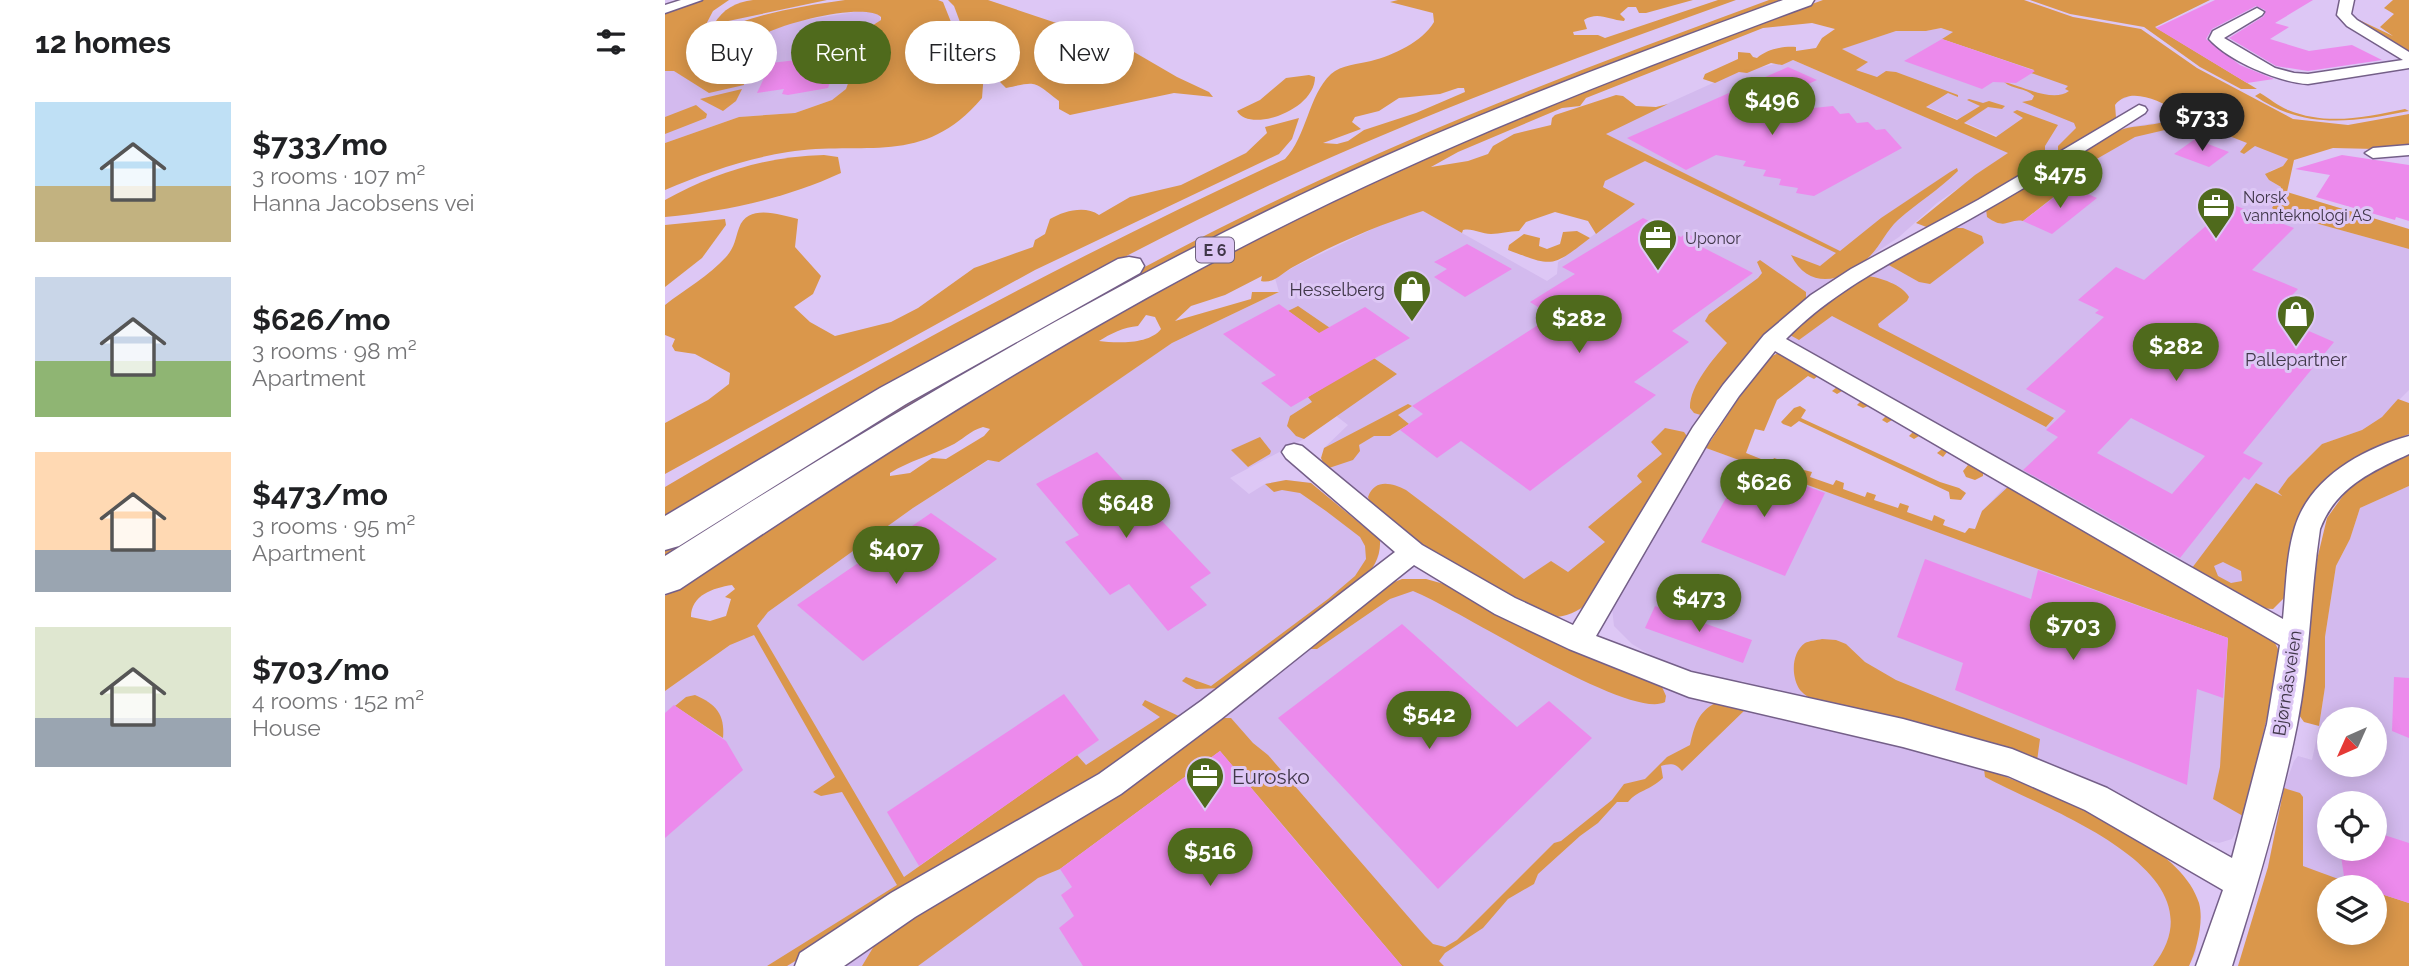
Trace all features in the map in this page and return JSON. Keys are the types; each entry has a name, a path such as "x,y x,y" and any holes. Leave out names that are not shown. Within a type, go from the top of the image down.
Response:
{"highway":[{"name":"E 6","path":"665,535 893,396 1103,280 1228,216 1367,151 1489,99 1756,0"},
{"name":"E 6","path":"665,577 961,391 1114,303 1240,237 1433,145 1540,99 1803,0"}],"street":[{"path":"665,9 695,0"},
{"path":"2347,0 2345,17 2409,58"},
{"path":"2256,12 2218,34 2216,39 2277,75 2308,79 2409,64"},
{"path":"1579,641 1630,548 1705,425 1747,368 1772,340 1801,313 1869,267 2054,163 2139,110"},
{"path":"2373,153 2409,150"},
{"path":"1772,340 2295,640"},
{"name":"Bjørnåsveien","path":"2214,966 2242,883 2282,724 2295,640 2302,560 2307,529 2314,510 2330,489 2359,467 2409,444"},
{"path":"1294,452 1413,552 1505,606 1579,641 1689,684 1903,733 2011,763 2096,799 2242,883"},
{"path":"813,966 904,905 1109,784 1211,710 1413,552"}],"shaded area":[{"path":"702,0 729,0 713,11 708,21 686,21 686,79 674,71 665,71 665,12"},
{"path":"827,0 728,21 716,21 721,14 741,2"},
{"path":"845,0 943,2 951,21 905,21 905,84 983,84 982,98 960,120 915,143 891,147 816,149 756,158 665,190 665,143 739,117 795,113 832,100 846,89 848,84 891,84 891,21 879,21 881,17 871,13 853,12 791,21 791,24 777,29 777,21 745,21 795,8"},
{"path":"948,0 988,0 1051,21 1034,21 1034,84 1006,88 1002,84 1020,84 1020,21 960,21 954,6"},
{"path":"1693,0 1646,13 1639,13 1636,7 1628,7 1620,14 1624,21 1589,17 1584,20 1587,29 1573,32 1574,35 1598,35 1605,38 1718,0 1736,0 1466,101 1307,168 1224,207 981,334 665,518 665,487 894,357 1048,274 1285,159 1298,139 1317,93 1331,74 1398,51 1415,42 1434,22 1433,13 1390,2","holes":["1464,88 1465,92 1416,113 1364,130 1348,141 1337,144 1323,143 1361,129 1352,122 1355,117 1379,111 1399,98 1440,94"]},
{"path":"1769,0 1789,0 1434,138 665,565 665,546 1004,345 1208,234 1351,166 1469,115 1588,67"},
{"path":"1823,0 2024,0 2073,17 2141,29 2197,68 2293,119 2348,125 2409,114 2409,146 2375,149 2333,148 2294,160 2287,192 2409,229 2409,249 2279,213 2272,208 2280,195 2281,187 2269,180 2265,174 2283,166 2288,159 2255,146 2244,154 2240,152 2247,143 2204,126 2182,126 2135,137 2074,172 2079,177 2023,221 2003,224 1993,221 1987,217 1986,209 2113,133 2169,120 2176,117 2177,111 2145,97 2121,99 2115,105 2116,118 2061,153 2058,152 2058,146 2076,128 2074,123 2022,102 2032,100 2034,96 2004,82 2055,95 2069,91 2065,89 2068,86 2031,73 2034,70 1942,39 1953,32 1941,28 1896,31 1842,49 1868,62 1856,70 1877,77 1886,71 1896,72 1958,95 1948,93 1926,107 1957,120 1980,106 1967,100 1969,99 2005,106 2002,109 1988,107 1964,123 1996,137 2023,118 2013,112 2017,110 2058,125 2045,146 2045,156 2036,168 1929,228 1916,223 1975,175 2008,153 1793,60 1782,65 1771,63 1747,73 1739,72 1715,83 1703,79 1705,74 1738,59 1738,52 1750,53 1757,58 1779,48 1796,47 1796,51 1816,48 1822,38 1835,29 1812,23 1763,28 1586,98 1580,106 1562,108 1458,152 1431,167 1468,161 1488,154 1493,146 1514,134 1551,125 1555,115 1616,95 1623,96 1636,106 1656,107 1668,104 1606,134 1840,251 1881,218 1950,172 1957,168 1958,171 1898,220 1872,254 1859,266 1848,273 1827,279 1807,274 1791,255 1820,266 1836,253 1645,161 1605,181 1603,187 1635,204 1596,234 1588,221 1555,212 1526,222 1519,231 1491,234 1463,230 1462,233 1423,211 1340,243 1274,279 1261,281 1262,276 1225,295 1191,306 1175,321 1251,299 1252,292 1279,292 1172,343 999,462 988,460 913,508 768,612 757,626 904,877 1077,755 1086,765 1160,717 1142,705 1145,700 1183,718 1087,785 787,966 767,966 897,885 842,792 821,796 813,792 835,777 754,635 730,645 665,691 665,596 816,497 969,402 1204,267 1350,194 1483,133","holes":["1146,315 1155,317 1161,329 1149,338 1131,342 1099,341 1117,331 1138,326","978,429 990,429 984,436 946,459 932,458 910,473 890,476 890,473 897,469 950,446","732,585 735,589 725,597 731,599 726,616 710,621 691,617 692,609 699,598"]},
{"path":"2030,0 2210,0 2155,27 2257,89 2241,89 2200,67 2144,27 2070,14"},
{"path":"2393,0 2409,0 2409,53 2355,18 2393,36 2380,27 2394,14 2384,8"},
{"path":"861,11 878,13 881,20 880,21 798,21"},
{"path":"791,22 791,84 848,84 846,89 832,100 795,113 739,117 665,143 665,71 686,67 686,84 777,84 777,27"},
{"path":"1941,28 2094,82 2128,97 2115,102 2116,118 2061,153 2045,156 1871,83 1855,69 1867,61 1841,49 1896,31"},
{"path":"1134,52 1209,92 1213,97 1174,93 1070,115 1059,109 1059,101 1035,84 1134,84"},
{"path":"1793,60 2009,153 1937,203 1899,237 1806,299 1582,609 1562,616 1420,546 1323,463 1324,448 1348,425 1335,415 1304,439 1230,478 1249,494 1265,484 1286,480 1311,483 1380,540 1379,555 1373,568 1149,743 787,966 665,966 665,691 757,626 768,612 913,508 989,460 999,461 1172,343 1279,292 1275,278 1387,222 1423,211 1547,281 1557,274 1558,262 1634,204 1602,186 1605,181 1650,158 1605,134 1609,130 1735,73"},
{"path":"1309,75 1315,77 1305,100 1281,115 1254,120 1237,111 1260,100 1286,78"},
{"path":"695,84 744,84 744,85 709,93"},
{"path":"742,89 736,101 723,111 700,99"},
{"path":"2260,93 2288,110 2317,118 2347,119 2405,109 2409,111 2349,120 2311,119 2273,107 2255,96"},
{"path":"696,105 707,114 706,118 665,134 665,117"},
{"path":"2177,110 2288,159 2283,166 2270,171 2269,180 2281,187 2280,195 2273,202 2279,213 2409,249 2409,390 2382,417 2362,430 2322,444 2278,492 2283,496 2273,609 2261,608 2023,471 2018,475 1785,341 1802,323 1865,276 2122,128 2167,121 2176,117"},
{"path":"1299,118 1292,139 1279,154 1035,270 665,474 665,423 708,400 729,384 730,373 695,354 675,351 672,346 675,339 665,335 665,305 720,264 733,246 743,220 749,215 774,213 798,219 795,247 821,276 813,294 794,307 810,322 835,336 891,322 918,308 974,268 1033,247 1035,240 1045,234 1050,219 1056,216 1081,210 1099,215 1130,197 1181,185 1246,153 1267,133 1265,127"},
{"path":"824,155 838,157 841,173 798,190 755,202 665,217 665,200 722,174 782,159"},
{"path":"725,219 726,225 702,258 665,287 665,225"},
{"path":"1955,228 1963,228 1982,236 1984,243 1930,284 1919,282 1887,264"},
{"path":"1577,231 1590,238 1552,262 1535,260 1508,250 1509,245 1524,234 1540,238 1539,246 1547,249 1560,244 1563,232"},
{"path":"1760,260 1806,292 1806,299 1704,416 1694,413 1690,408 1693,391 1727,343 1705,321 1709,314 1758,278 1762,273 1757,262"},
{"path":"1867,276 1896,285 1909,297 1878,324 1879,327 2054,418 2046,427 1832,316 1799,340 1790,335 1829,301"},
{"path":"1298,306 1397,374 1304,439 1296,436 1287,426 1290,416 1312,402 1308,397 1362,364 1288,311"},
{"path":"1778,353 1785,354 1983,472 1983,476 1975,480 1966,477 1963,471 1968,465 1947,452 1943,457 1937,453 1942,449 1919,436 1914,439 1909,436 1913,432 1892,420 1887,423 1882,420 1886,416 1868,406 1863,408 1857,405 1861,401 1842,391 1837,394 1832,391 1837,387 1818,376 1814,379 1808,376 1777,400 1764,431 1755,429 1746,453 1771,463 1774,458 1780,460 1778,465 1801,474 1804,470 1812,472 1810,477 1833,485 1836,480 1844,483 1843,489 1865,497 1867,492 1876,495 1874,500 1898,508 1900,503 1909,506 1907,512 1932,521 1934,515 1945,520 1943,525 1965,533 1969,528 1975,529 1982,511 2010,485 2274,641 2279,651 2270,705 2243,816 2213,799 2220,767 2228,638 1706,448 1763,361"},
{"path":"2398,399 2409,403 2409,434 2343,466 2316,489 2305,504 2294,530 2286,596 2273,609 2261,608 2192,568 2256,483 2282,496 2278,492 2288,478 2322,444 2362,430 2382,417","holes":["2223,562 2241,571 2242,581 2231,583 2218,576 2214,566"]},
{"path":"1408,404 1412,406 1398,415 1409,424 1390,436 1374,436 1359,445 1360,451 1353,460 1326,469 1321,458 1324,448"},
{"path":"1800,406 1806,410 1801,418 1966,493 1961,500 1950,499 1949,492 1799,421 1791,427 1781,422 1794,408"},
{"path":"1665,428 1684,432 1689,439 1588,602 1563,616 1545,617 1433,555 1370,503 1368,497 1375,487 1384,484 1406,490 1524,579 1551,561 1568,572 1605,542 1588,527 1642,482 1637,476 1639,473 1662,454 1651,442"},
{"path":"1260,437 1271,451 1270,454 1248,467 1231,450"},
{"path":"1706,448 1971,544 1982,511 2006,486 2278,647 2270,705 2256,769 2240,826 2232,839 2219,843 2179,834 1818,704 1742,681 1732,682 1681,668 1632,644 1614,626 1612,608"},
{"path":"2409,455 2409,486 2360,508 2350,539 2336,566 2325,637 2325,687 2322,707 2317,707 2317,725 2304,722 2299,715 2315,568 2327,518 2347,490 2366,475"},
{"path":"1286,480 1311,483 1380,540 1375,562 1362,581 1222,688 1196,689 1182,681 1186,677 1211,686 1328,599 1355,576 1366,559 1365,546 1360,537 1326,511 1300,493 1282,490 1274,492 1265,484"},
{"path":"2409,486 2409,916 2387,908 2387,875 2317,875 2317,883 2268,867 2283,791 2294,761 2298,756 2312,760 2317,737 2317,777 2387,777 2387,707 2322,707 2325,687 2325,637 2336,566 2350,539 2360,508"},
{"path":"1402,579 1426,579 1444,584 1534,633 1662,687 1716,703 1889,741 1967,763 2023,783 2113,824 2180,871 2199,903 2196,952 2189,966 840,966 1223,718 1308,645"},
{"path":"1402,579 1426,579 1444,584 1534,633 1662,687 1666,696 1665,702 1646,703 1617,695 1581,680 1413,591 1390,599 1317,649 1309,649 1308,645 1392,583"},
{"path":"1822,639 1846,644 1865,662 1896,680 2040,739 2037,761 1818,704 1800,690 1795,679 1794,665 1800,647"},
{"path":"695,695 709,702 718,711 723,738 675,706 686,697"},
{"path":"1716,703 1746,709 1682,771 1673,764 1661,766 1663,778 1628,802 1617,802 1598,823 1538,874 1534,884 1508,899 1483,928 1445,953 1439,961 1444,966 1402,966 1220,751 1060,869 1038,878 918,966 862,966 880,936 1223,718 1231,718 1253,743 1268,755 1425,936 1433,944 1445,947 1457,940 1554,843 1561,841 1612,800 1624,784 1645,779 1667,757 1690,745 1701,715"},
{"path":"1984,769 2106,820 2166,858 2187,880 2199,903 2199,935 2189,966 2153,966 2170,932 2167,901 2149,873 2120,848 2084,826 1985,777"},
{"path":"2284,788 2300,793 2303,797 2303,866 2327,875 2317,875 2317,945 2387,945 2387,896 2409,903 2409,966 2238,966 2268,867"}],"building":[{"path":"2215,0 2313,0 2275,23 2289,27 2270,39 2309,51 2352,45 2382,60 2308,71 2276,66 2229,38 2264,16 2265,10 2256,6 2212,29 2206,39 2240,65 2274,79 2247,83 2156,28"},
{"path":"1942,39 2035,71 2016,83 1993,82 1982,89 1904,61"},
{"path":"791,61 791,84 829,84 828,88 788,95 782,94 784,89 757,93 761,84 777,84 777,62"},
{"path":"1788,67 1817,80 1741,115 1833,106 1840,114 1849,113 1857,123 1868,122 1876,130 1885,129 1902,148 1814,196 1796,193 1798,188 1779,185 1781,179 1763,176 1766,170 1743,166 1746,161 1716,155 1686,170 1627,138"},
{"path":"2195,139 2229,152 2209,167 2174,154"},
{"path":"2342,155 2409,165 2409,221 2396,217 2395,220 2316,197 2330,175 2295,169"},
{"path":"2069,186 2097,198 2052,234 2023,221"},
{"path":"2231,204 2294,228 2252,270 2298,289 2277,311 2306,324 2302,328 2334,342 2243,453 2263,463 2249,480 2244,477 2180,558 2023,470 2058,437 2046,430 2066,411 2026,389 2104,317 2095,313 2099,310 2078,300 2116,267 2144,280","holes":["2131,418 2205,456 2172,494 2097,453"]},
{"path":"1643,218 1681,237 1686,233 1706,243 1700,246 1753,273 1672,331 1689,342 1634,382 1656,395 1530,491 1461,441 1437,458 1400,430 1423,414 1412,406 1552,316 1530,302 1575,274 1562,267"},
{"path":"1467,244 1512,269 1465,297 1434,277 1447,269 1434,262"},
{"path":"1279,304 1319,333 1365,307 1410,338 1291,407 1261,383 1276,375 1223,334"},
{"path":"1097,452 1211,573 1190,587 1207,605 1168,631 1129,584 1110,595 1065,542 1079,535 1036,484"},
{"path":"1746,463 1825,493 1785,576 1701,542"},
{"path":"931,513 997,559 863,661 797,605"},
{"path":"1925,559 2031,599 2038,570 2228,638 2223,698 2197,689 2187,785 1955,690 1963,663 1897,637"},
{"path":"1655,606 1752,640 1743,663 1645,628"},
{"path":"1402,624 1517,727 1549,701 1592,738 1438,889 1278,718"},
{"path":"2394,677 2409,678 2409,738 2392,731"},
{"path":"1064,694 1099,740 919,866 887,812"},
{"path":"674,705 726,741 743,770 665,838 665,713"},
{"name":"Eurosko","path":"1220,751 1402,966 1083,966 1059,928 1074,916 1061,895 1072,887 1060,869"},
{"path":"2387,836 2409,843 2409,903 2387,896 2387,875 2344,875 2342,861 2387,861"}],"place":[{"name":"Norsk vannteknologi AS","path":"2216,240"},
{"name":"Uponor","path":"1658,272"},
{"name":"Hesselberg","path":"1412,323"},
{"name":"Pallepartner","path":"2296,348"},
{"name":"Eurosko","path":"1205,810"}]}
